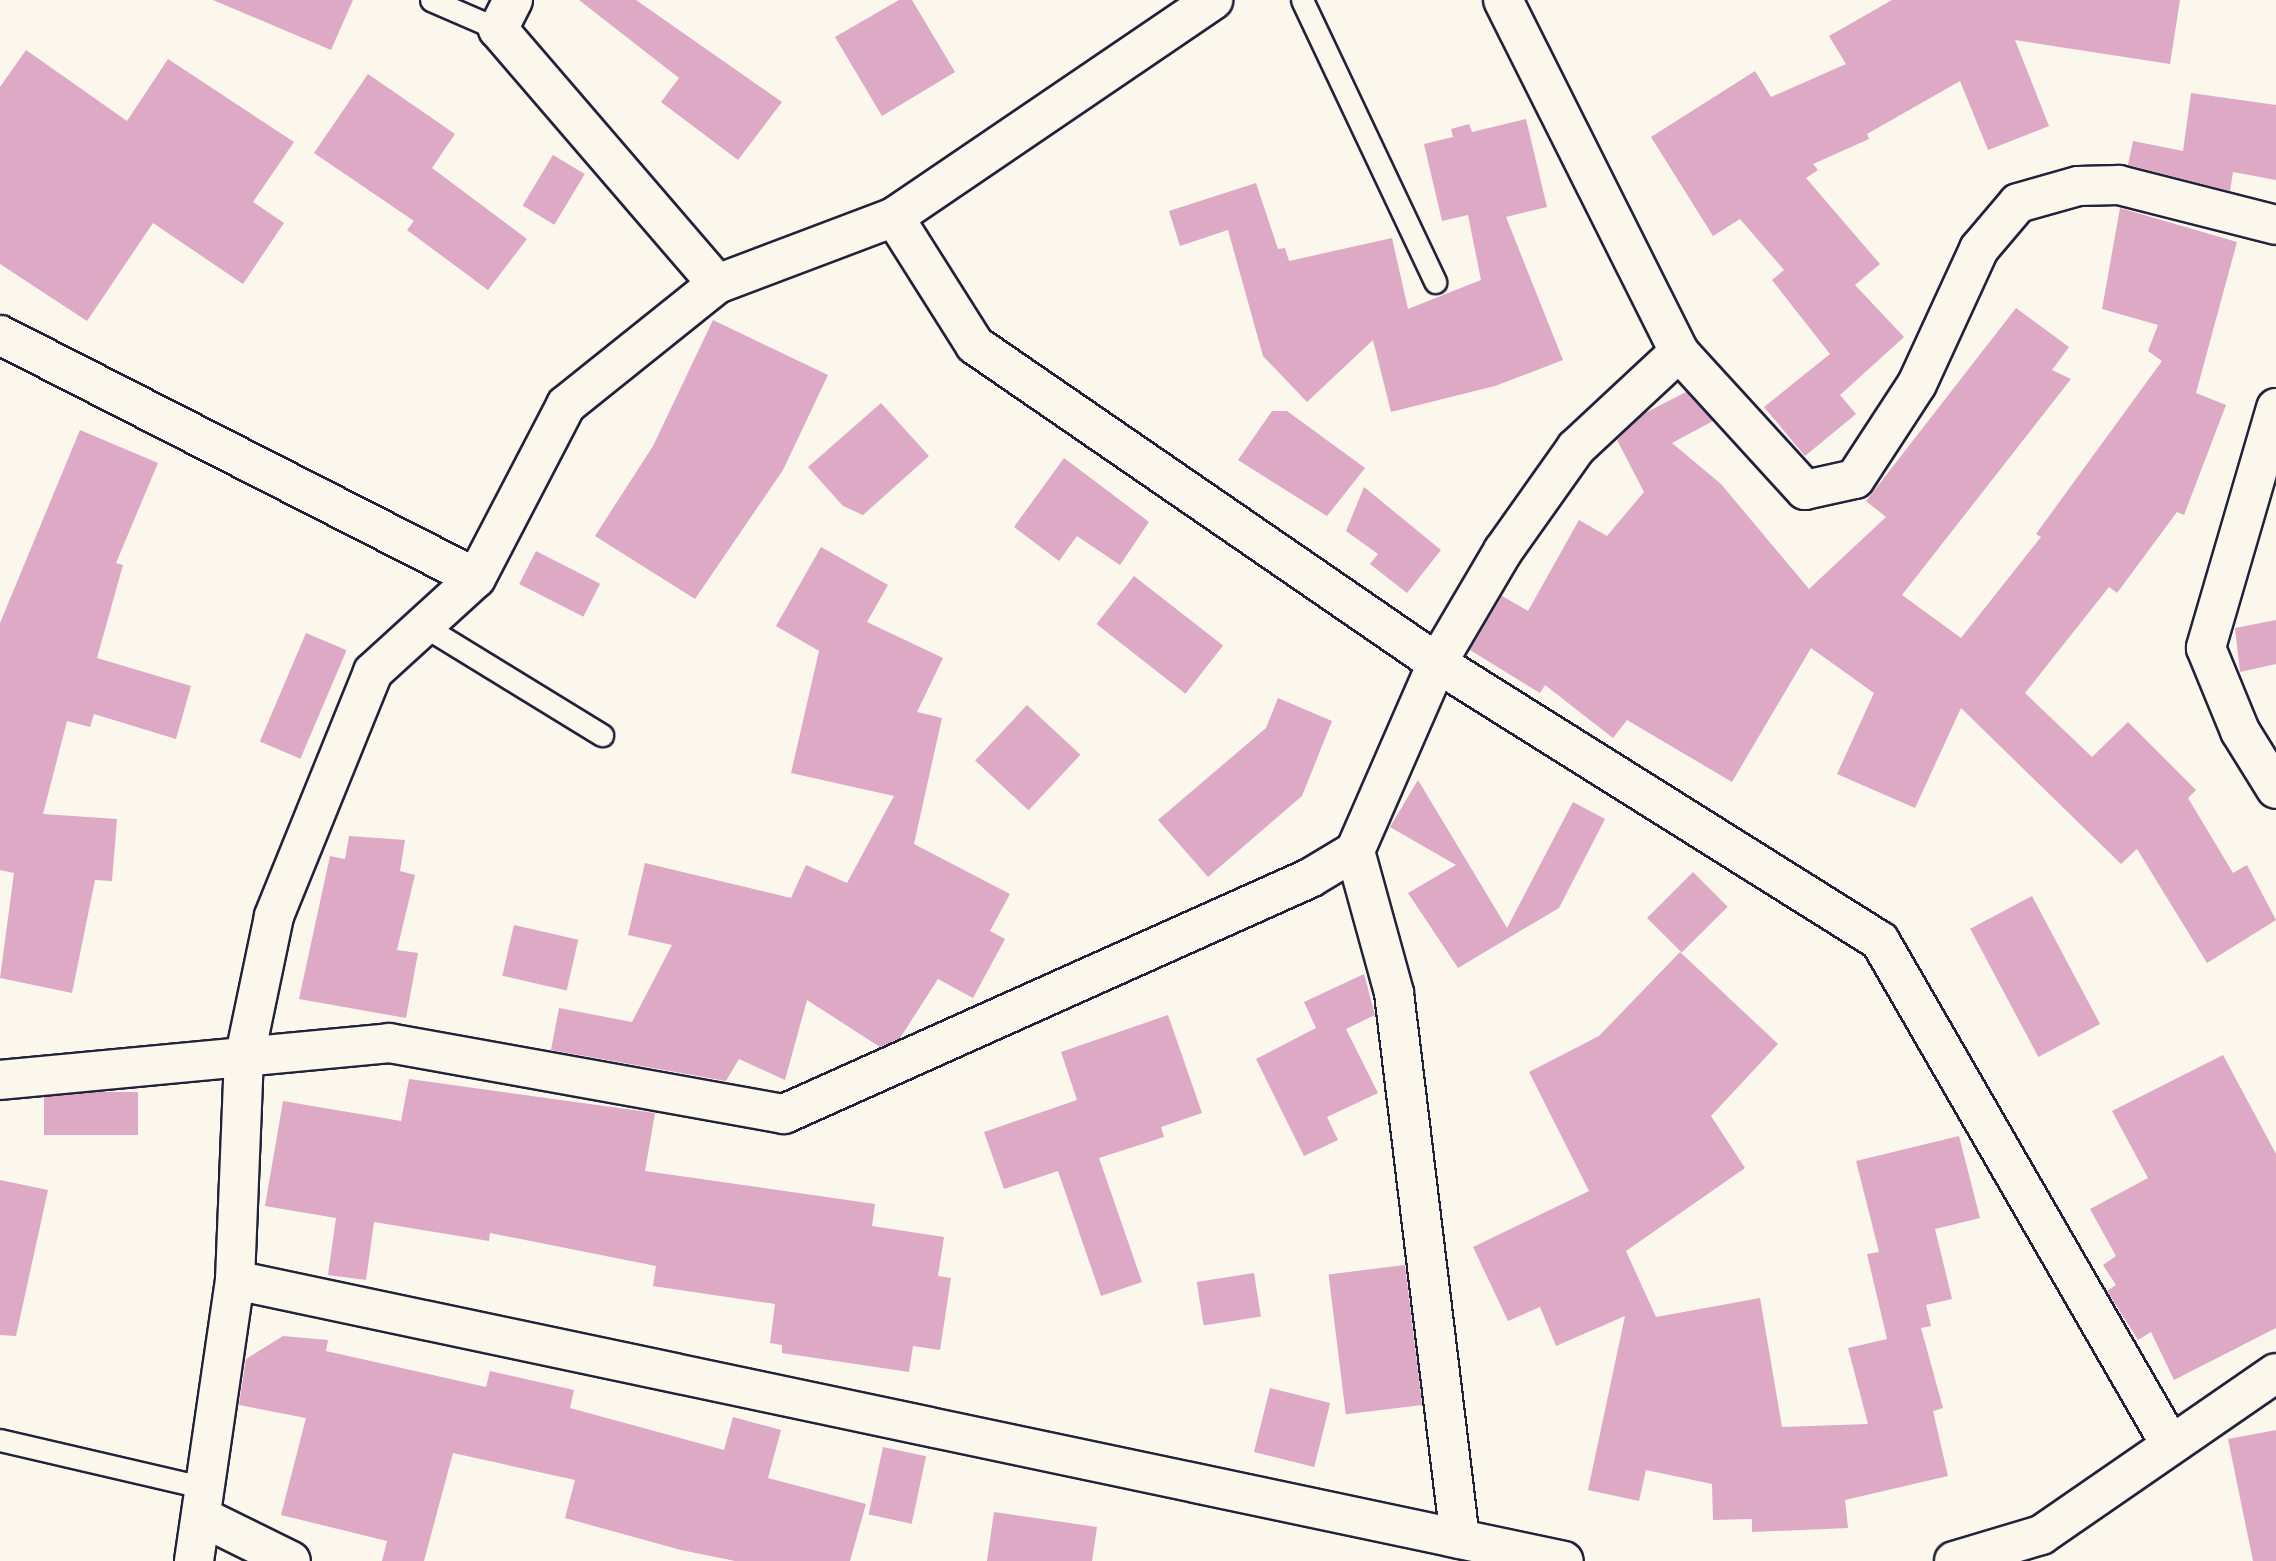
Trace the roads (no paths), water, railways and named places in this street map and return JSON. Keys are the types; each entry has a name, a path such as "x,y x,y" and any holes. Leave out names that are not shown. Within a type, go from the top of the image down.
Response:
{"street":[{"path":"194,1561 235,1280 244,1060 274,915 373,672 476,578 566,405 717,284 894,217 1213,0"},
{"path":"1503,0 1679,352 1805,490 1855,480 1917,384 1979,249 2018,203 2078,186 2119,186 2276,225"},
{"path":"506,14 717,284"},
{"path":"894,217 975,345 1437,663 1880,941 2169,1442"},
{"path":"0,335 476,578"},
{"path":"0,1080 244,1060 389,1043 784,1114 1310,878 1355,851 1437,663 1503,551 1576,448 1679,352"},
{"path":"2276,408 2206,648 2240,731 2276,789"},
{"path":"1355,851 1394,993 1460,1539"},
{"path":"235,1280 1564,1561"},
{"path":"1954,1561 2047,1548 2169,1442 2276,1373"},
{"path":"204,1503 291,1561"}],"lane":[{"path":"431,0 506,14"},
{"path":"1302,0 1435,282"},
{"path":"424,626 603,735"},
{"path":"0,1440 204,1503"}]}
